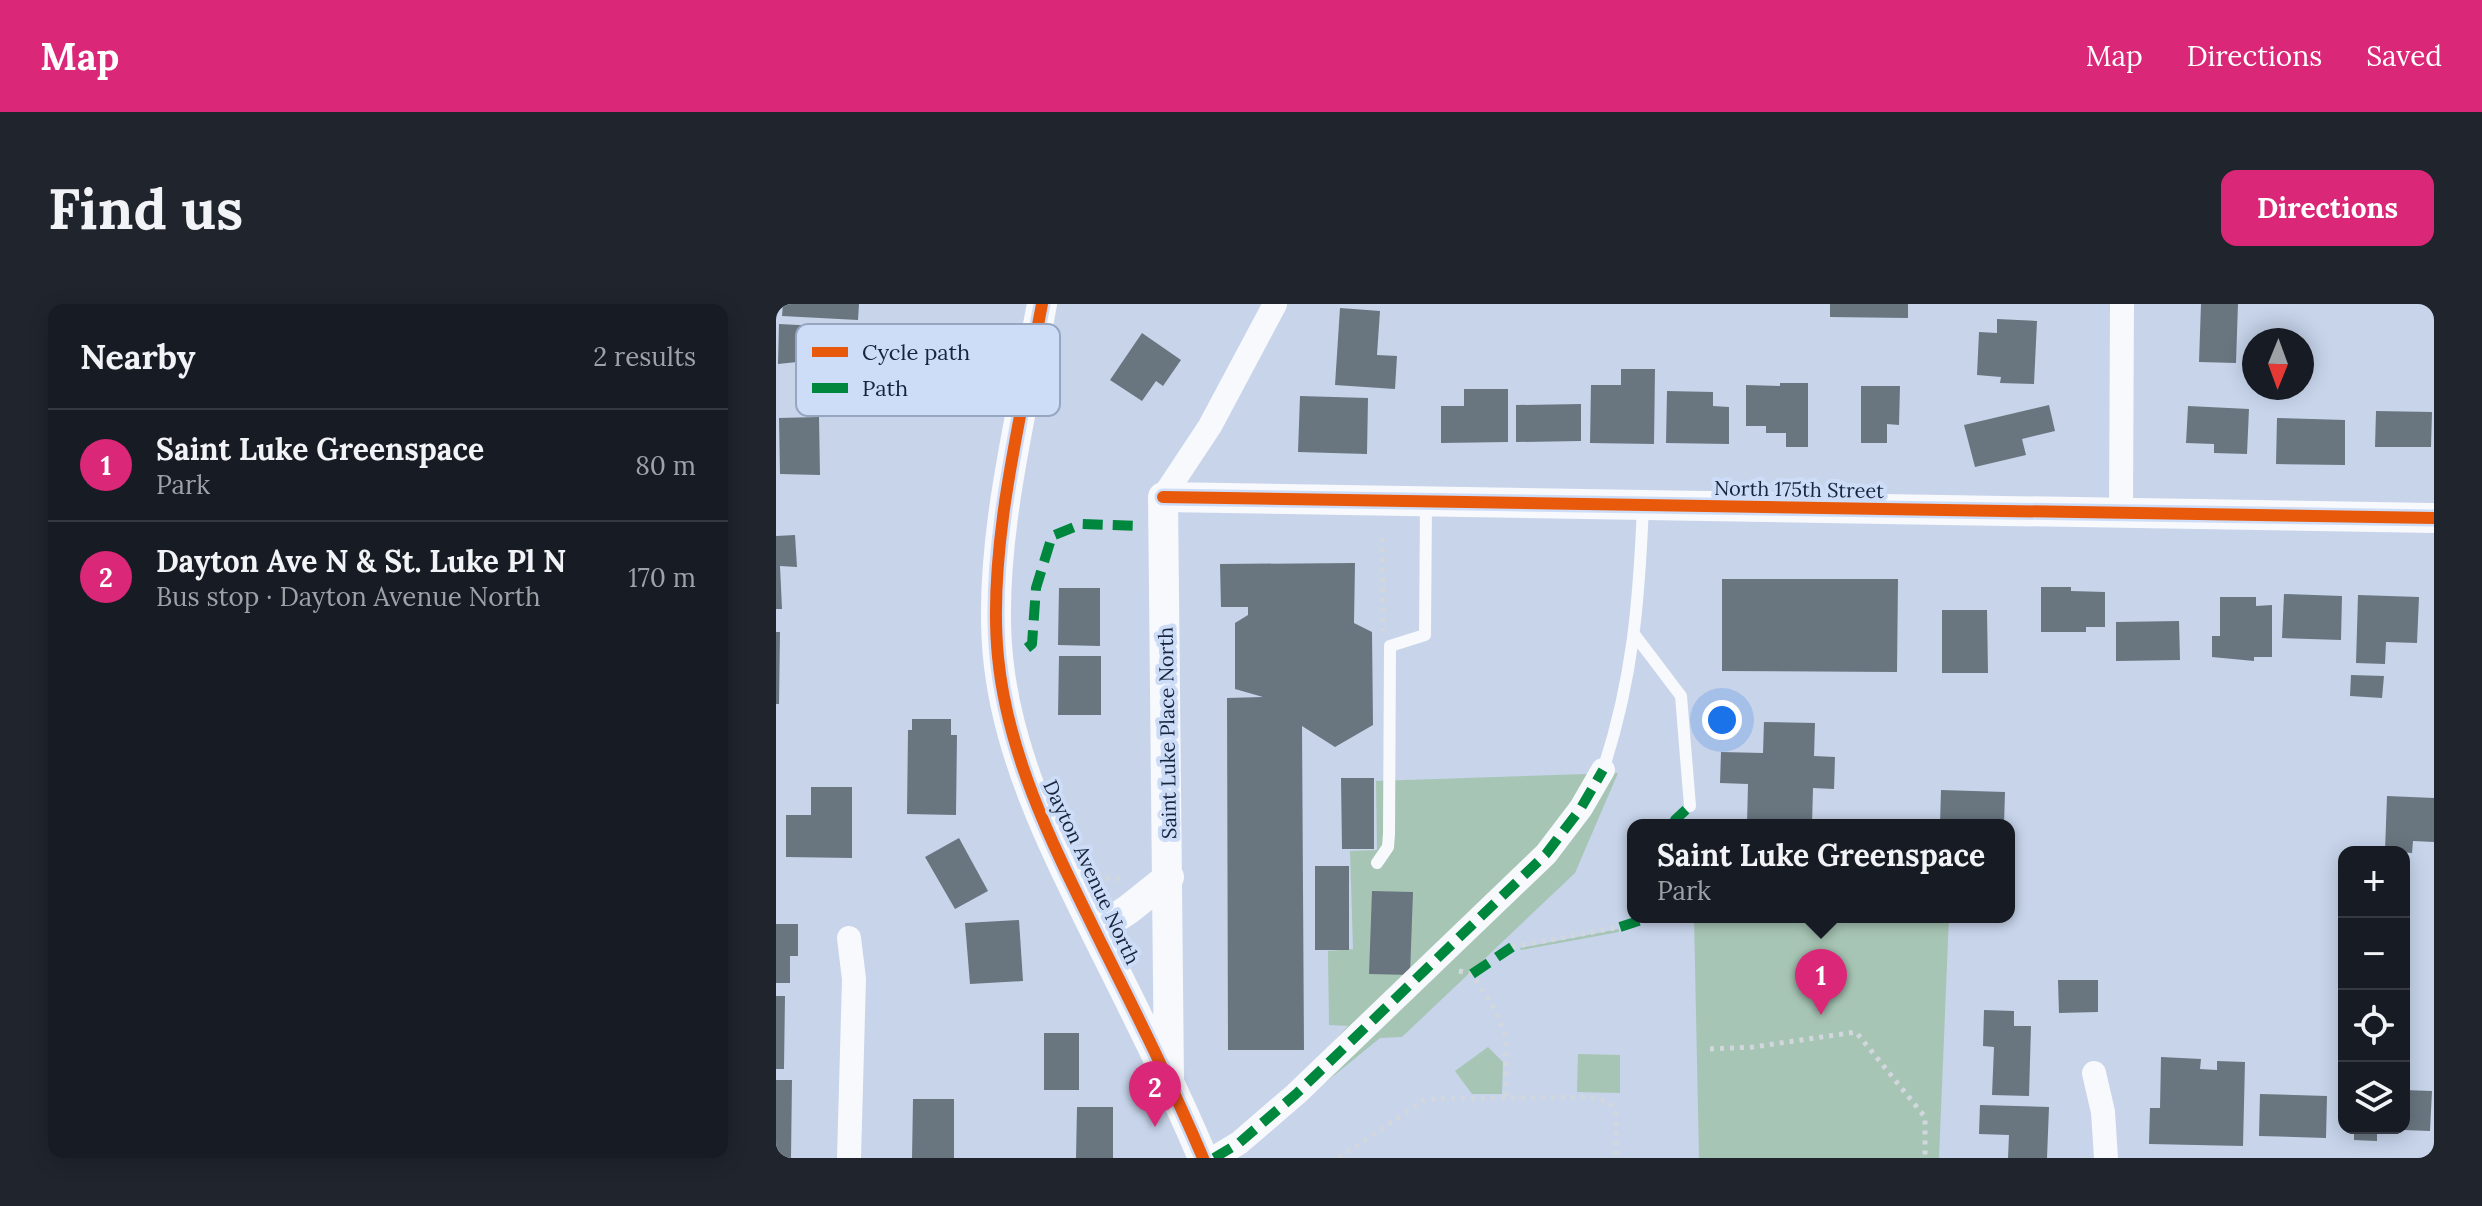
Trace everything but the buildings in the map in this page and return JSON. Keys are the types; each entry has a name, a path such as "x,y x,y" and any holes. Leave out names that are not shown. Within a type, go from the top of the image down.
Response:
{"street":[{"name":"Dayton Avenue North","path":"1038,324 1042,304"},
{"path":"1163,497 1210,426 1275,304"},
{"path":"2121,514 2122,304"},
{"name":"Dayton Avenue North","path":"1021,416 998,568 998,657 1017,755 1050,839 1169,1079 1203,1158"},
{"name":"North 175th Street","path":"1163,497 2434,518"},
{"name":"Saint Luke Place North","path":"1163,497 1169,1079"},
{"path":"1214,1158 1239,1143 1296,1094 1546,854 1581,808 1603,770"},
{"path":"1096,931 1169,877"},
{"path":"849,938 854,979 849,1158"},
{"path":"2094,1073 2103,1112 2106,1158"}],"lane":[{"path":"1377,863 1388,847 1389,834 1390,646 1425,635 1426,502"},
{"path":"1603,770 1621,714 1634,634 1643,506"},
{"path":"1634,634 1681,696 1690,806"}],"path":[{"path":"1382,538 1383,636 1390,646"},
{"path":"1090,868 1106,878 1133,876"},
{"path":"1512,947 1620,927"},
{"path":"1472,974 1494,1008 1506,1037 1506,1099"},
{"path":"1710,1049 1753,1047 1856,1032 1925,1117 1925,1158"},
{"path":"1339,1158 1426,1099 1590,1097 1609,1102 1616,1114 1616,1158"}],"green space":[{"path":"1618,773 1575,873 1402,1037 1380,1038 1326,1082 1311,1066 1348,1026 1329,1025 1328,951 1353,949 1350,851 1377,850 1376,781"},
{"path":"1694,923 1949,923 1939,1158 1699,1158"},
{"path":"1619,929 1619,932 1520,948"},
{"path":"1488,1047 1503,1062 1502,1094 1472,1094 1455,1071"},
{"path":"1578,1054 1620,1055 1620,1093 1577,1092"}],"marked path":[{"path":"1027,648 1032,644 1036,588 1052,536 1082,524 1142,526"},
{"path":"1214,1158 1239,1143 1296,1094 1546,854 1581,808 1603,770"},
{"path":"1676,819 1690,806"},
{"path":"1620,927 1632,923"},
{"path":"1472,974 1512,947"}],"cycle path":[{"path":"1038,324 1042,304"},
{"path":"1020,416 997,571 998,657 1012,733 1052,841 1203,1158"},
{"path":"1163,497 2434,518"}],"place":[{"name":"Saint Luke Greenspace","path":"1821,1015"},
{"name":"Dayton Ave N & St. Luke Pl N","path":"1155,1127"}]}
